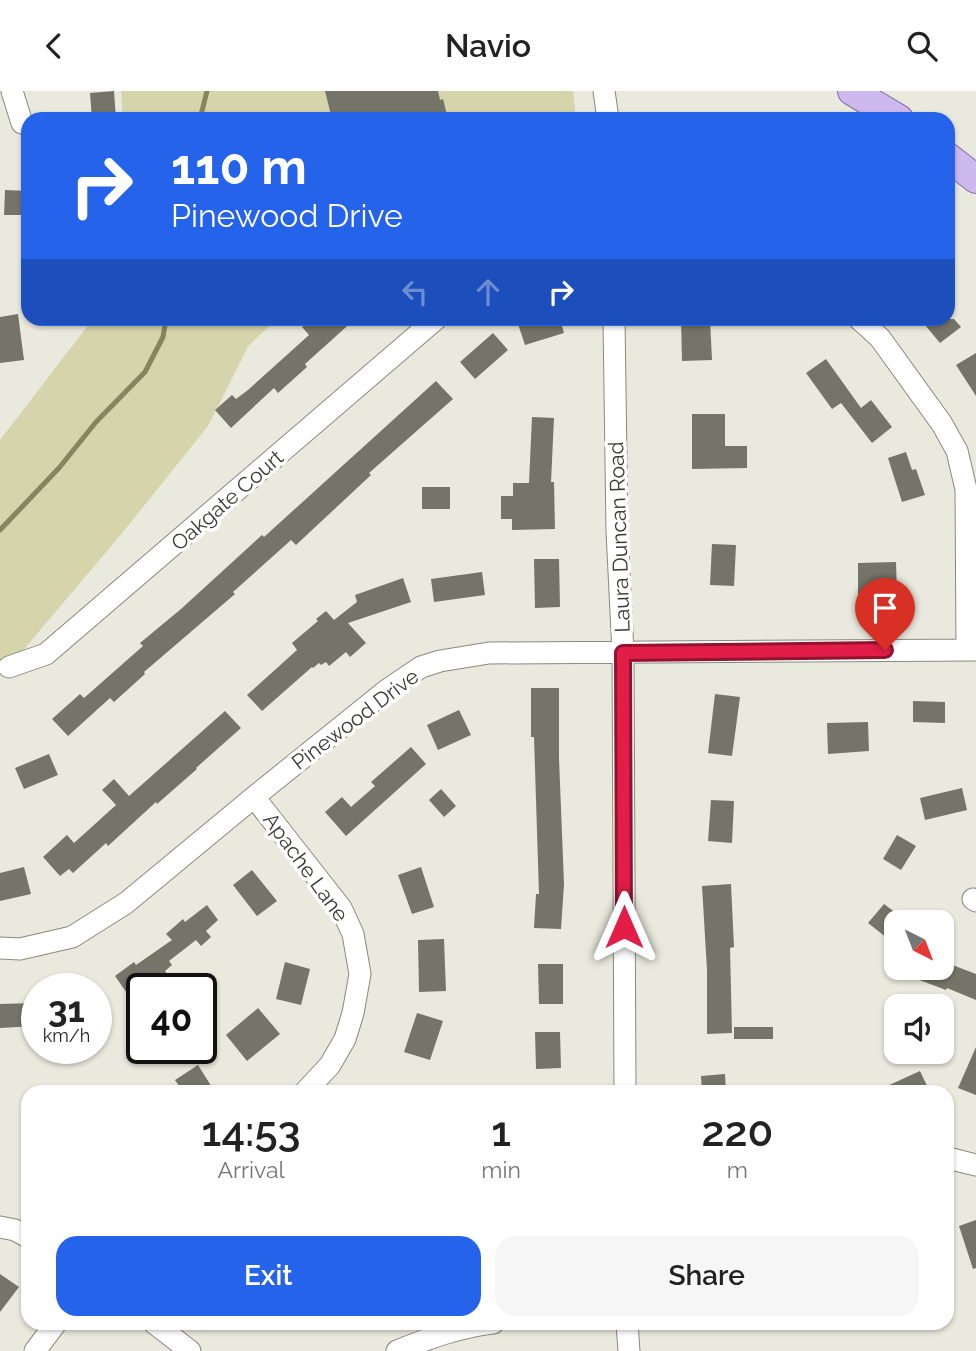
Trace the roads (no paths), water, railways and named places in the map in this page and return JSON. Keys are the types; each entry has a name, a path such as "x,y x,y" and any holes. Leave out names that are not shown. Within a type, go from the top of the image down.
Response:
{"main road":[{"path":"852,91 887,112"},
{"path":"955,162 976,179"}],"street":[{"path":"12,91 21,120"},
{"path":"604,91 607,112"},
{"name":"Oakgate Court","path":"9,667 46,654 428,326"},
{"name":"Laura Duncan Road","path":"614,326 617,531 623,653 625,1085"},
{"path":"867,326 880,338 942,424 957,451 966,489 972,650"},
{"name":"Pinewood Drive","path":"0,948 20,949 72,937 125,903 387,690 421,667 440,661 489,653 972,650"},
{"name":"Apache Lane","path":"254,797 341,908 353,934 360,974 354,1013 345,1038 330,1065 311,1085"},
{"path":"954,1159 976,1165"},
{"path":"0,1227 21,1233"},
{"path":"35,1351 51,1330"},
{"path":"163,1330 190,1351"},
{"path":"397,1351 454,1330"},
{"path":"628,1330 629,1351"}],"waterway":[{"path":"202,112 207,91"},
{"path":"0,530 59,468 96,422 145,372 163,337 165,326"}]}
